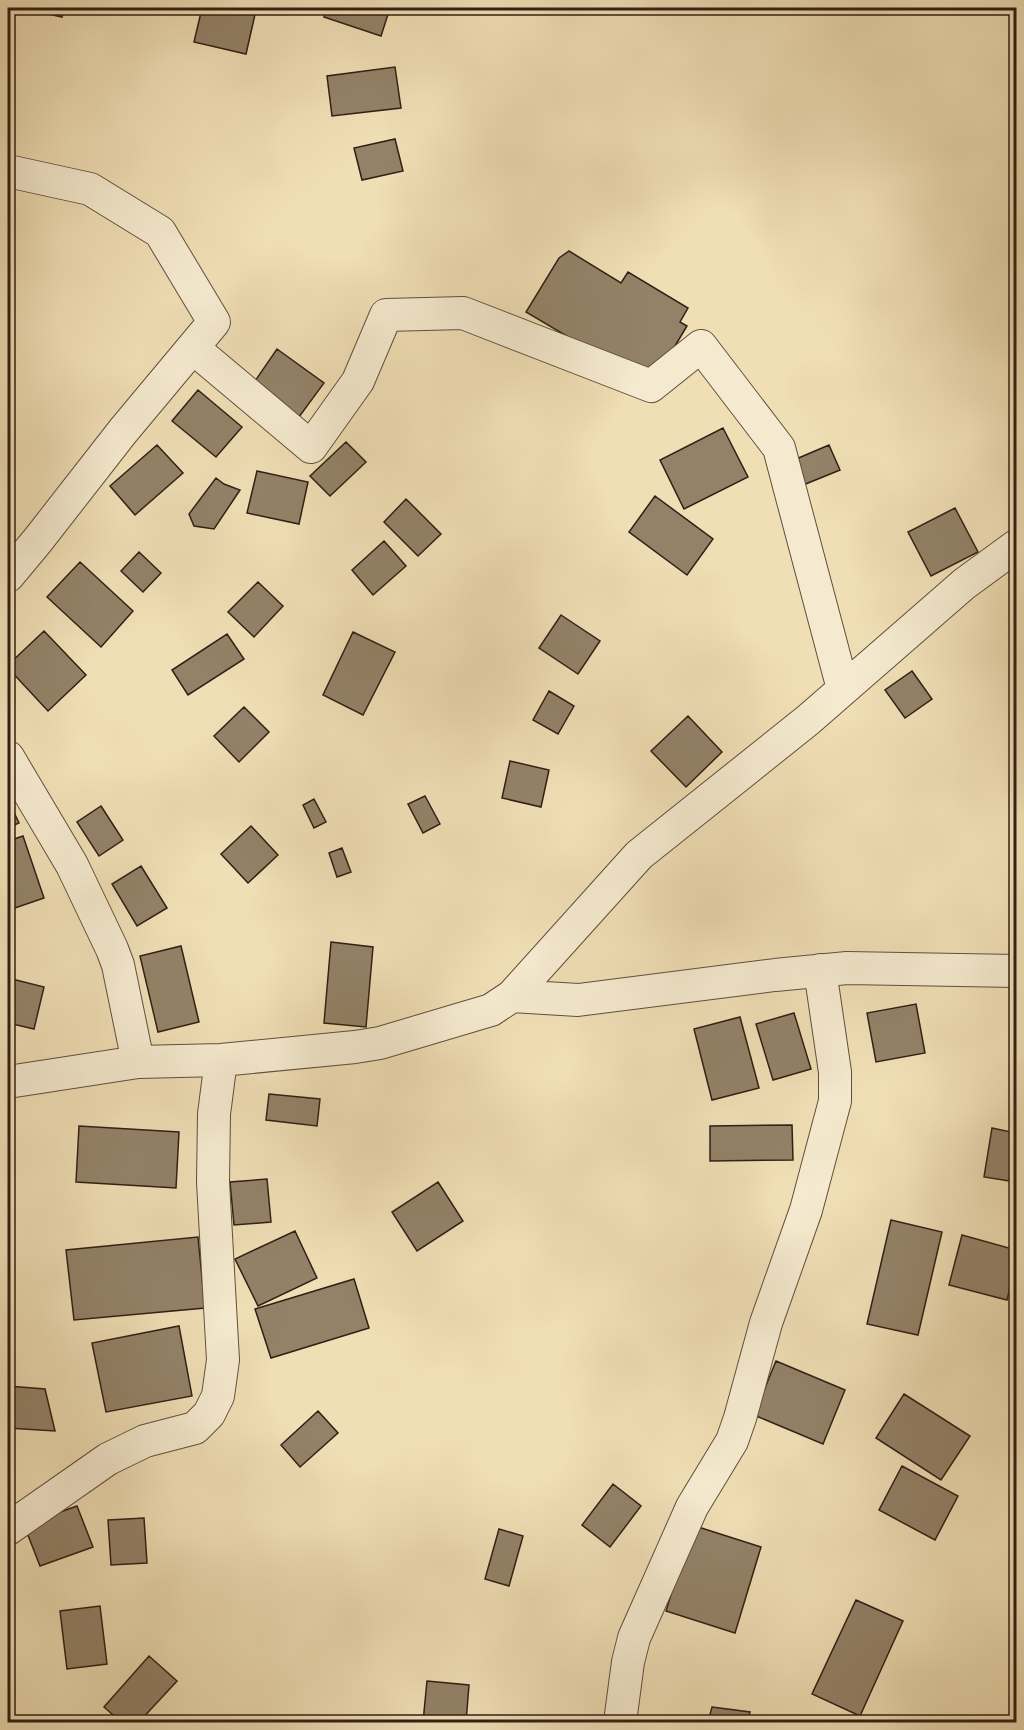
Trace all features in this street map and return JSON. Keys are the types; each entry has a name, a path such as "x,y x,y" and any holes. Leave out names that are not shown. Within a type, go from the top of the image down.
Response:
{"street":[{"path":"8,171 90,189 160,232 214,322 123,431 8,576"},
{"path":"193,348 311,447 358,381 386,315 463,313 651,386 701,346 779,447 843,689"},
{"path":"8,1082 138,1062 221,1060 356,1047 380,1043 491,1010 512,996 639,855 807,720 964,584 1017,546"},
{"path":"8,757 72,865 112,949 118,965 138,1062"},
{"path":"512,996 578,1000 848,968 1017,971"},
{"path":"620,1722 628,1662 634,1638 692,1507 732,1441 766,1323 806,1210 835,1101 835,1072 820,970"},
{"path":"8,1529 108,1459 145,1441 195,1428 209,1414 218,1396 223,1360 213,1182 214,1114 221,1060"}],"building":[{"path":"40,8 64,8 62,17 39,12"},
{"path":"202,8 256,10 246,54 194,42"},
{"path":"327,8 390,8 381,36 324,17"},
{"path":"395,67 401,108 332,116 327,76"},
{"path":"395,139 403,171 362,180 354,148"},
{"path":"569,251 621,283 628,272 688,308 680,322 687,326 651,386 526,312 559,258"},
{"path":"277,349 324,383 299,417 253,384"},
{"path":"198,390 242,427 216,457 172,421"},
{"path":"723,428 748,477 684,509 660,460"},
{"path":"346,442 366,462 330,496 310,476"},
{"path":"157,445 183,473 135,515 110,486"},
{"path":"829,445 840,470 786,492 775,468"},
{"path":"257,471 308,482 299,524 247,513"},
{"path":"216,478 240,490 214,529 194,526 189,514"},
{"path":"655,496 713,539 687,575 629,532"},
{"path":"406,499 441,534 418,556 384,522"},
{"path":"955,508 978,552 931,576 908,532"},
{"path":"384,541 406,566 373,595 352,570"},
{"path":"139,552 161,573 143,592 121,571"},
{"path":"80,562 133,611 101,647 47,597"},
{"path":"258,582 283,606 254,637 228,612"},
{"path":"561,615 600,641 578,674 539,648"},
{"path":"44,631 86,675 48,711 8,668 8,665"},
{"path":"353,632 395,652 363,715 323,695"},
{"path":"227,634 244,659 188,695 172,670"},
{"path":"912,671 932,699 905,718 885,690"},
{"path":"549,691 574,706 558,734 533,720"},
{"path":"244,707 269,732 239,762 214,736"},
{"path":"688,716 722,752 686,787 651,751"},
{"path":"510,761 549,770 541,807 502,798"},
{"path":"425,796 440,824 423,833 408,804"},
{"path":"314,799 326,822 314,828 303,805"},
{"path":"8,800 19,823 8,828"},
{"path":"101,806 123,840 99,856 77,822"},
{"path":"251,826 278,855 248,883 221,854"},
{"path":"23,836 44,898 9,910 8,841"},
{"path":"342,848 351,872 337,877 329,853"},
{"path":"141,866 167,908 137,926 112,884"},
{"path":"331,942 373,947 366,1027 324,1023"},
{"path":"181,946 199,1022 158,1032 140,956"},
{"path":"8,978 44,987 34,1029 8,1023"},
{"path":"916,1004 925,1053 876,1062 867,1013"},
{"path":"794,1013 811,1069 773,1080 756,1024"},
{"path":"740,1017 759,1088 712,1100 694,1029"},
{"path":"269,1094 320,1099 317,1126 266,1120"},
{"path":"792,1125 793,1160 710,1161 710,1126"},
{"path":"79,1126 179,1132 176,1188 76,1182"},
{"path":"992,1128 1016,1133 1016,1182 984,1177"},
{"path":"267,1179 271,1222 234,1225 230,1182"},
{"path":"438,1182 463,1221 417,1251 392,1212"},
{"path":"891,1220 942,1232 918,1335 867,1324"},
{"path":"295,1231 317,1278 258,1306 235,1259"},
{"path":"962,1235 1016,1250 1016,1263 1007,1300 949,1285"},
{"path":"198,1237 205,1308 74,1320 66,1250"},
{"path":"354,1279 369,1328 271,1358 255,1309"},
{"path":"179,1326 192,1396 106,1412 92,1343"},
{"path":"776,1361 845,1390 823,1444 754,1415"},
{"path":"8,1386 45,1389 55,1431 8,1428"},
{"path":"904,1394 970,1436 941,1480 876,1438"},
{"path":"318,1411 338,1433 300,1467 281,1445"},
{"path":"902,1466 958,1496 935,1540 879,1510"},
{"path":"613,1484 641,1506 610,1547 582,1525"},
{"path":"77,1506 93,1547 40,1566 24,1525"},
{"path":"144,1518 147,1563 111,1565 108,1520"},
{"path":"692,1525 761,1547 735,1633 666,1611"},
{"path":"499,1529 523,1536 509,1586 485,1579"},
{"path":"856,1600 903,1621 860,1716 812,1694"},
{"path":"100,1606 107,1664 67,1669 60,1611"},
{"path":"149,1656 177,1681 139,1722 121,1722 104,1707"},
{"path":"427,1681 469,1685 466,1722 423,1722"},
{"path":"712,1707 750,1712 748,1722 708,1722"},
{"path":"516,1716 590,1719 590,1722 516,1722"}]}
